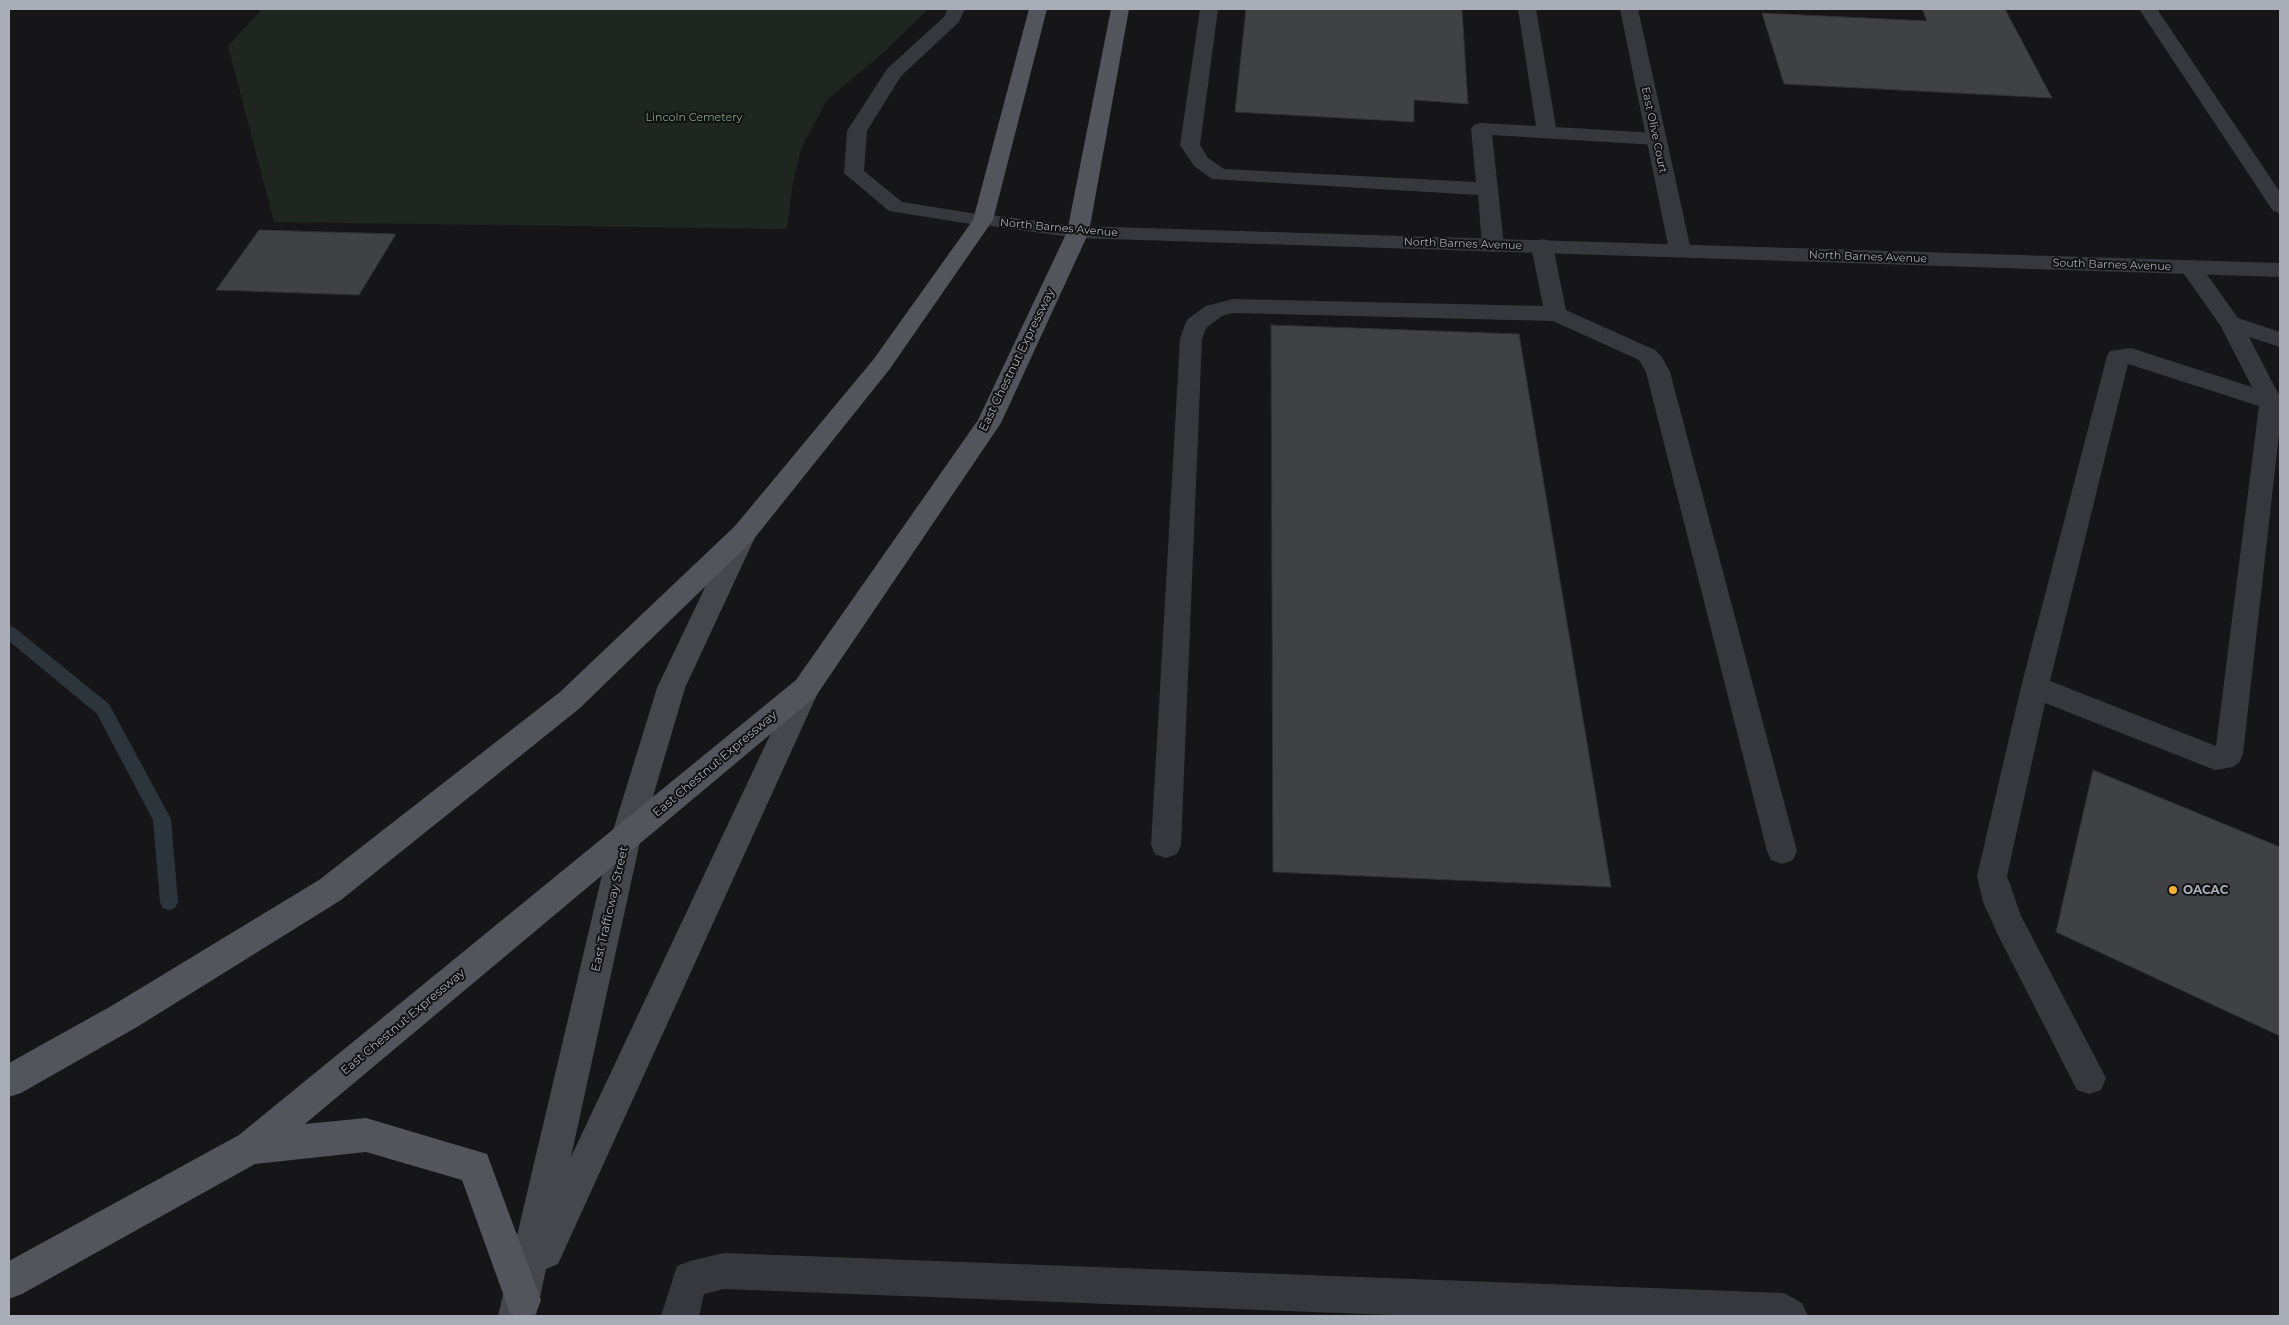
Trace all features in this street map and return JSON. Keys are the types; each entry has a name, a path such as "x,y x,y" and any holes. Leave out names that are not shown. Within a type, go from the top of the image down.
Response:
{"main road":[{"path":"9,1081 125,1016 330,890 570,700 744,533 881,365 983,220 1038,9"},
{"name":"East Chestnut Expressway","path":"9,1281 251,1147 806,688 989,423 1078,232 1120,9"},
{"name":"East Trafficway Street","path":"520,1308 626,837 671,688 744,533"},
{"path":"520,1308 806,688"},
{"path":"251,1147 366,1135 475,1166 520,1308"}],"street":[{"name":"North Barnes Avenue","path":"956,9 953,18 894,73 857,131 854,173 896,207 1078,232 1944,259"},
{"path":"1209,9 1190,145 1201,162 1219,175 1487,189"},
{"path":"1527,9 1546,133"},
{"name":"East Olive Court","path":"1629,9 1680,250"},
{"path":"2148,9 2280,207"},
{"path":"1493,245 1481,129 1656,139"},
{"path":"1542,246 1556,314"},
{"name":"South Barnes Avenue","path":"1944,259 2280,270"},
{"path":"2035,687 2215,758 2224,758 2229,754 2271,402 2230,323 2190,267"},
{"path":"1166,845 1191,340 1196,324 1214,311 1233,306 1556,314 1647,355 1654,362 1658,372 1782,851"},
{"path":"2230,323 2280,340"},
{"path":"2090,1078 2009,925 1999,902 1992,876 2035,687 2118,356 2131,356 2271,402"},
{"path":"680,1316 690,1279 724,1271 1312,1305 1784,1312 1789,1316"}],"green space":[{"name":"Lincoln Cemetery","path":"262,9 928,9 883,53 827,100 801,149 793,182 787,229 274,222 228,46"}],"building":[{"path":"1246,9 1462,9 1468,104 1414,100 1414,122 1235,112"},
{"path":"1922,9 2005,9 2052,98 1784,84 1762,13 1927,21"},
{"path":"259,230 396,234 359,295 216,290"},
{"path":"1271,325 1519,334 1611,887 1273,872"},
{"name":"OACAC","path":"2093,770 2280,847 2280,1036 2056,932"}],"waterway":[{"path":"9,632 103,709 162,819 169,902"}],"place":[{"name":"OACAC","path":"2173,890"}]}
